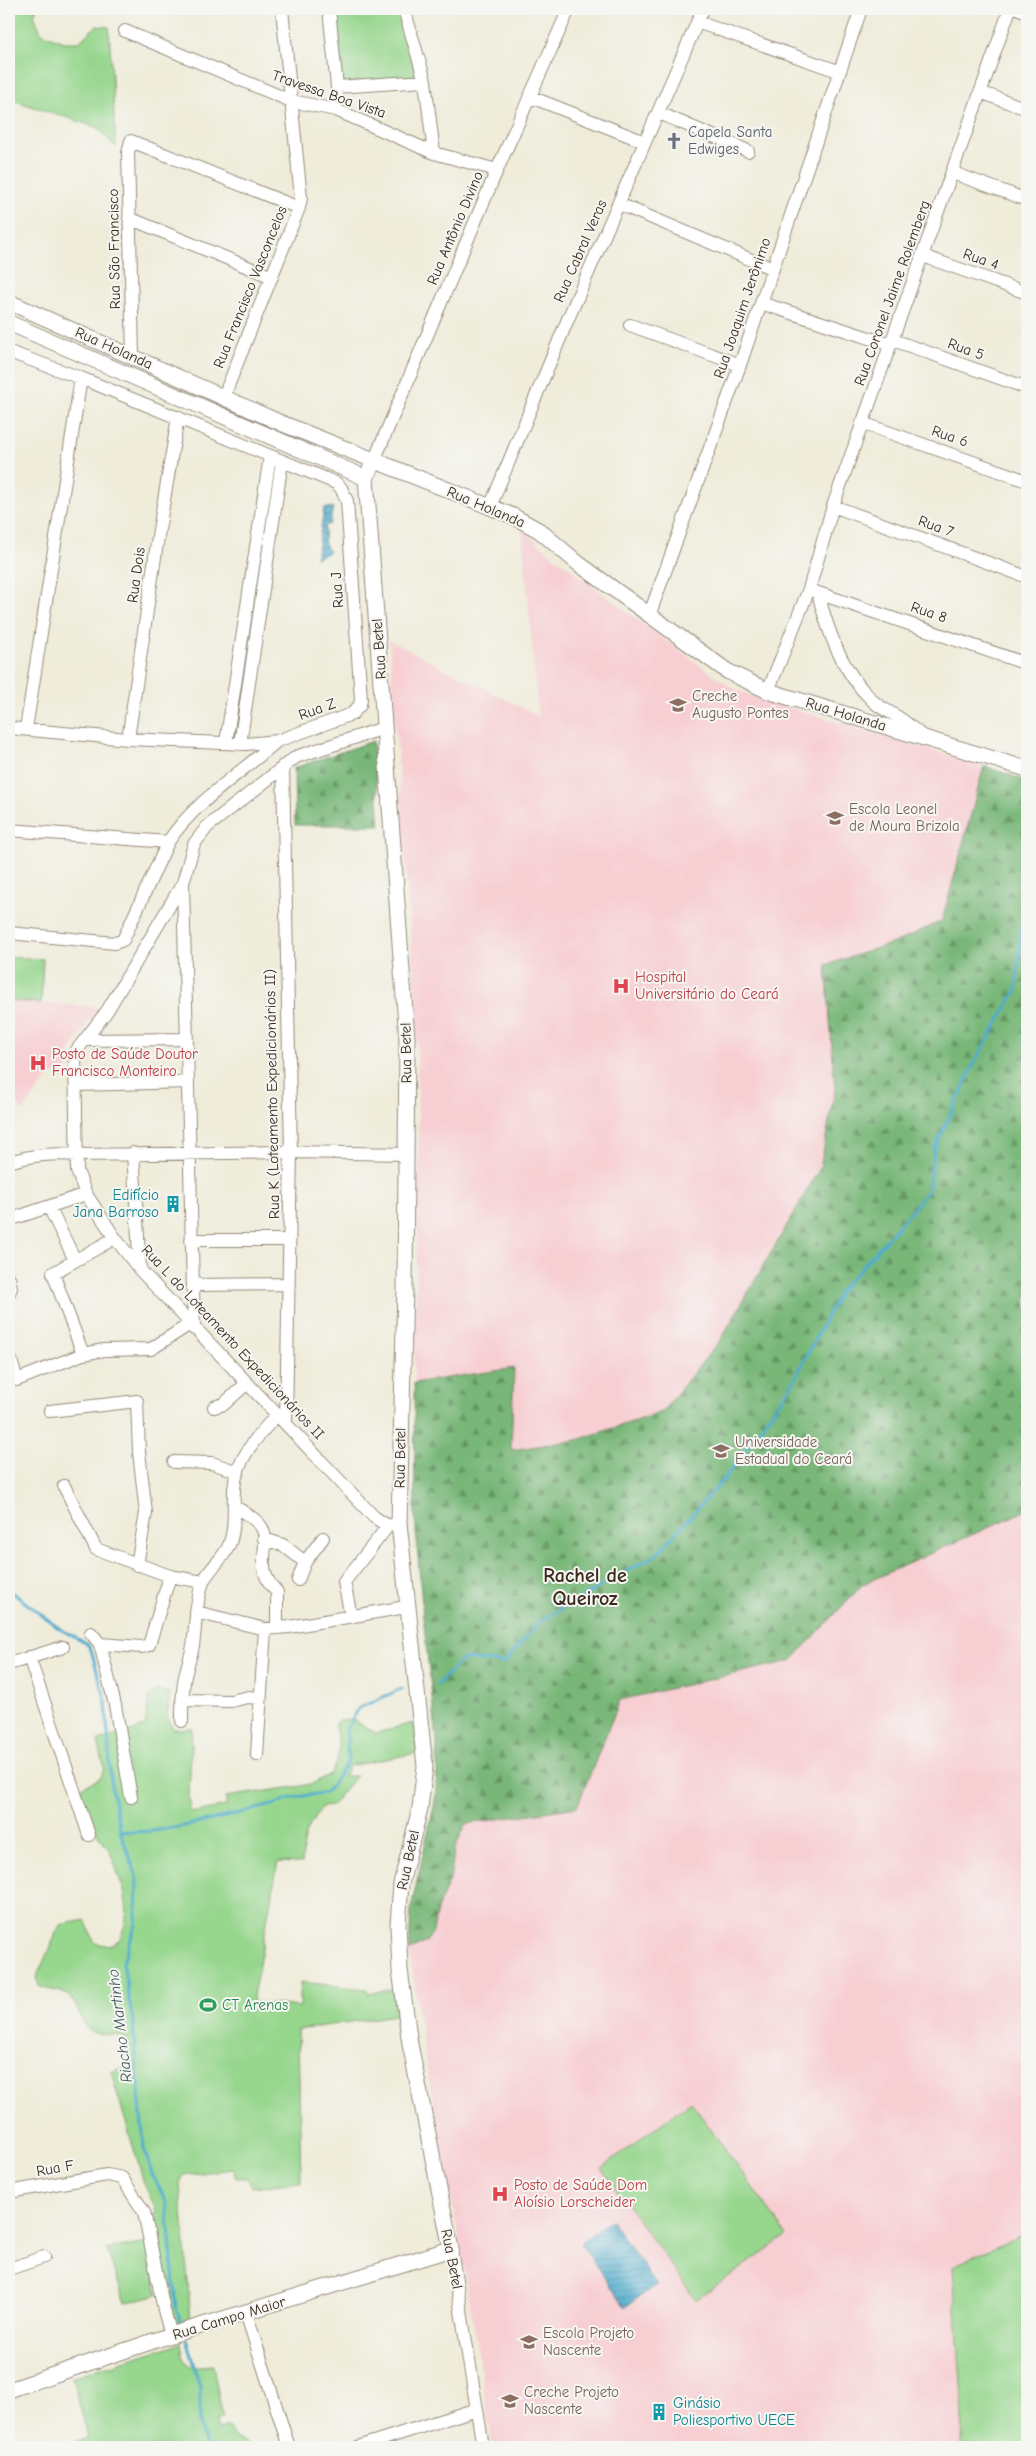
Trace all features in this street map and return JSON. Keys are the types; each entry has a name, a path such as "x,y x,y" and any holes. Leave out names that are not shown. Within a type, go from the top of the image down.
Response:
{"street":[{"name":"Rua Francisco Vasconcelos","path":"224,396 299,208 301,198 282,9"},
{"path":"328,9 337,87 336,110"},
{"path":"404,9 425,81 434,152"},
{"name":"Rua Antônio Divino","path":"374,461 497,170 569,9"},
{"name":"Rua Cabral Veras","path":"490,508 568,319 703,9"},
{"name":"Rua Joaquim Jerônimo","path":"649,616 740,365 838,70 861,9"},
{"name":"Rua Coronel Jaime Rolemberg","path":"768,691 814,591 833,506 1010,9"},
{"path":"1019,9 1027,12"},
{"path":"697,22 838,70"},
{"name":"Travessa Boa Vista","path":"125,31 291,101 336,110 434,152 497,170"},
{"path":"337,87 425,81"},
{"path":"980,92 1027,109"},
{"path":"531,97 645,142"},
{"path":"659,113 748,151"},
{"name":"Rua São Francisco","path":"133,356 128,154 131,141 299,208"},
{"path":"953,173 1027,200"},
{"path":"619,204 773,269"},
{"path":"129,218 272,277"},
{"name":"Rua 4","path":"923,256 1027,293"},
{"name":"Rua Holanda","path":"9,302 224,396 281,423 514,516 540,531 649,616 727,671 768,691 1027,769"},
{"name":"Rua 5","path":"761,303 892,342 1027,388"},
{"name":"Rua Holanda","path":"9,323 366,478"},
{"path":"630,325 740,365"},
{"path":"9,352 81,378 276,459"},
{"path":"26,729 81,378"},
{"name":"Rua Dois","path":"128,738 178,417"},
{"name":"Rua 6","path":"862,423 1027,480"},
{"path":"226,743 276,459"},
{"path":"245,770 243,744 276,459"},
{"name":"Rua J","path":"276,459 336,483 342,488 347,501 361,699"},
{"name":"Rua Betel","path":"374,461 366,478 407,1039 406,1154 394,1525 425,1766 420,1808 402,1884 398,1924 400,1970 410,2044 451,2249 483,2447"},
{"name":"Rua 7","path":"833,506 1027,576"},
{"path":"814,591 834,644 861,687 873,701 925,738"},
{"name":"Rua 8","path":"814,591 1027,664"},
{"name":"Rua Z","path":"277,742 352,714 360,704 361,699"},
{"path":"9,728 128,738 243,744 277,742"},
{"name":"Rua L do Loteamento Expedicionários II","path":"384,728 296,757 202,833 188,857 183,883 107,1011 87,1040 80,1046 75,1056 77,1172 86,1194 115,1238 140,1270 374,1517 394,1525"},
{"path":"9,933 121,942 126,936 168,842 189,814 277,742"},
{"name":"Rua K (Loteamento Expedicionários II)","path":"282,1418 289,1284 291,1152 283,766"},
{"path":"9,830 168,842"},
{"path":"9,1354 17,1380 83,1354 104,1350 151,1348 192,1326 193,1285 183,883"},
{"path":"87,1040 186,1039"},
{"path":"77,1085 188,1082"},
{"path":"9,1162 34,1154 54,1153 78,1155 291,1152 406,1154"},
{"path":"133,1153 140,1270"},
{"path":"9,1220 86,1194"},
{"path":"49,1207 75,1260"},
{"path":"83,1354 53,1273 115,1238"},
{"path":"191,1240 289,1240"},
{"path":"9,1278 11,1288 9,1293"},
{"path":"193,1285 289,1284"},
{"path":"214,1408 224,1404 246,1384"},
{"path":"50,1410 136,1401 139,1452 146,1512 137,1565"},
{"path":"182,1721 185,1675 193,1647 196,1612 203,1582 212,1567 225,1554 230,1545 234,1488 238,1472 251,1444 282,1418"},
{"path":"174,1462 212,1463 238,1472"},
{"path":"64,1486 96,1549 170,1576 203,1582"},
{"path":"234,1506 258,1523 263,1532 263,1560 267,1582 277,1592 260,1698 258,1755"},
{"path":"351,1616 344,1582 394,1525"},
{"path":"298,1580 305,1562 323,1538"},
{"path":"264,1540 283,1545 305,1562"},
{"path":"100,1644 144,1647 149,1645 170,1576"},
{"path":"196,1612 271,1628 406,1607"},
{"path":"91,1633 100,1644 115,1705 131,1797"},
{"path":"9,1664 63,1647"},
{"path":"30,1657 89,1835"},
{"path":"182,1700 230,1701 248,1697 260,1698"},
{"name":"Rua F","path":"9,2192 107,2175 122,2178 144,2212 171,2335"},
{"name":"Rua Campo Maior","path":"9,2390 171,2335 451,2249"},
{"path":"9,2269 44,2257"},
{"path":"246,2313 289,2447"},
{"path":"358,2447 477,2409"}],"shaded area":[{"name":"Universidade Estadual do Ceará","path":"522,528 547,551 631,615 732,688 755,697 984,766 1027,781 1027,2447 493,2447 462,2255 428,2076 409,1951 411,1908 435,1801 437,1741 423,1617 415,1519 414,1383 419,1168 416,1006 389,640 538,716"},
{"name":"Posto de Saúde Doutor Francisco Monteiro","path":"9,1001 99,1007 69,1051 66,1075 51,1074 22,1112 9,1091"}],"green space":[{"path":"9,9 37,9 34,15 41,33 64,42 79,42 96,26 109,27 116,147 96,127 9,99"},
{"path":"332,9 404,9 416,77 342,83"},
{"path":"373,741 380,825 295,825 294,768"},
{"path":"984,766 1027,781 1027,1510 863,1584 791,1661 620,1700 577,1807 466,1824 455,1848 450,1880 437,1909 433,1932 426,1942 409,1951 411,1908 435,1801 437,1773 437,1741 423,1617 415,1519 414,1383 514,1368 511,1450 577,1440 662,1412 721,1339 820,1168 835,1090 826,965 896,942 942,921"},
{"path":"9,957 43,959 41,1003 9,1001"},
{"path":"158,1691 171,1692 167,1715 173,1729 192,1728 189,1797 191,1813 226,1806 226,1797 301,1786 314,1783 330,1774 337,1761 339,1748 335,1727 338,1720 352,1719 376,1733 413,1723 417,1753 349,1766 344,1776 356,1776 331,1806 323,1807 309,1827 305,1839 302,1863 278,1862 252,2002 300,2007 300,1982 367,1989 368,1993 393,1989 396,2015 298,2030 301,2182 252,2187 247,2178 236,2178 233,2169 184,2175 180,2182 191,2321 176,2326 172,2323 164,2291 156,2211 143,2180 111,2072 129,2066 125,2037 98,2034 90,2031 84,2025 71,1998 64,1993 39,1986 36,1978 60,1925 85,1920 95,1943 110,1946 120,1939 127,1910 124,1891 110,1851 99,1837 79,1788 101,1778 104,1767 98,1741 145,1726 149,1697"},
{"path":"691,2102 787,2235 696,2300 601,2168"},
{"path":"1027,2233 1027,2447 962,2447 963,2415 953,2266"},
{"path":"146,2243 158,2294 125,2303 107,2250"},
{"path":"181,2343 183,2358 190,2367 213,2365 223,2418 216,2421 218,2429 228,2426 234,2437 251,2447 75,2447 73,2442 88,2437 72,2377"}],"water":[{"path":"333,507 330,524 325,526 324,541 329,552 316,558 324,508"},
{"path":"611,2220 657,2285 625,2307 580,2243"}],"waterway":[{"path":"437,1685 463,1659 504,1663 540,1621 657,1554 724,1479 791,1386 840,1291 897,1228 928,1190 934,1150 975,1062 1016,991 1022,923 1027,907"},
{"name":"Riacho Martinho","path":"9,1590 60,1629 87,1644 91,1650 106,1702 111,1784 120,1831 137,1877 136,1925 123,1962 133,2023 144,2148 152,2174 167,2203 176,2308 181,2324"},
{"path":"120,1831 156,1831 277,1804 286,1799 327,1792 348,1761 347,1728 359,1708 401,1689"},
{"name":"Riacho Martinho","path":"186,2339 200,2387 200,2423 206,2447"}],"place":[{"name":"Capela Santa Edwiges","path":"674,141"},
{"name":"Creche Augusto Pontes","path":"678,705"},
{"name":"Escola Leonel de Moura Brizola","path":"835,818"},
{"name":"Hospital Universitário do Ceará","path":"621,986"},
{"name":"Posto de Saúde Doutor Francisco Monteiro","path":"38,1063"},
{"name":"Edifício Jana Barroso","path":"173,1204"},
{"name":"Universidade Estadual do Ceará","path":"721,1451"},
{"name":"CT Arenas","path":"208,2005"},
{"name":"Posto de Saúde Dom Aloísio Lorscheider","path":"500,2194"},
{"name":"Escola Projeto Nascente","path":"529,2342"},
{"name":"Creche Projeto Nascente","path":"510,2401"},
{"name":"Ginásio Poliesportivo UECE","path":"659,2412"}],"district":[{"name":"Rachel de Queiroz","path":"585,1586"}]}
